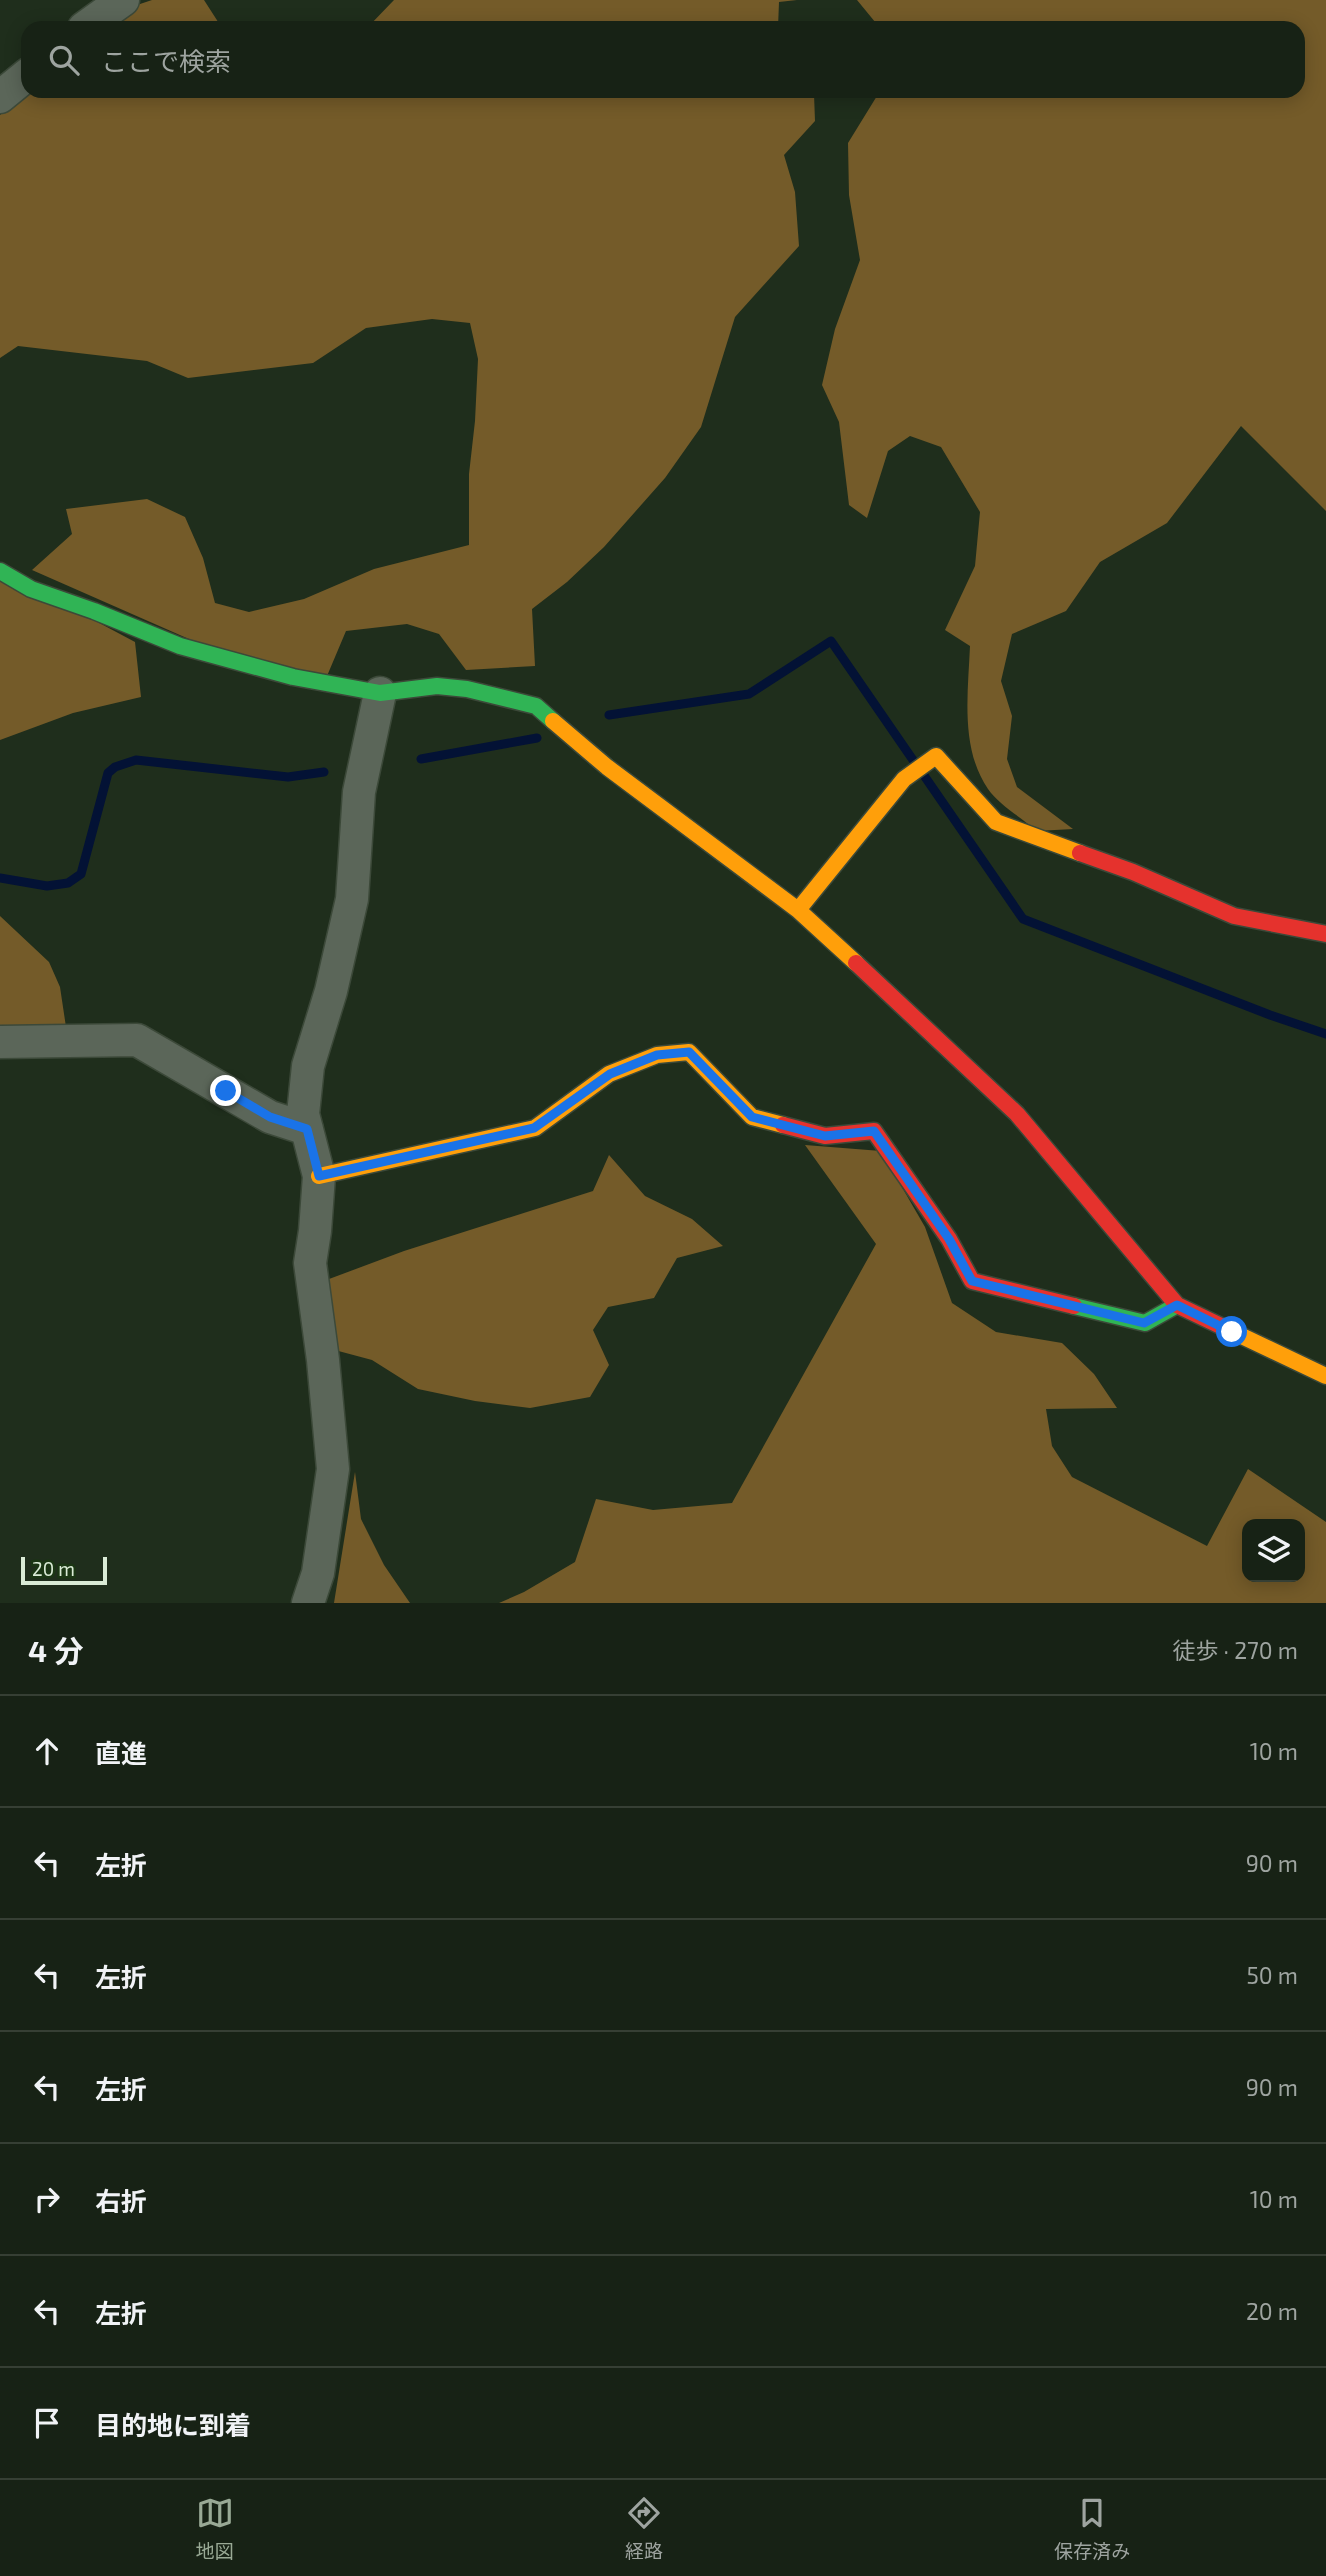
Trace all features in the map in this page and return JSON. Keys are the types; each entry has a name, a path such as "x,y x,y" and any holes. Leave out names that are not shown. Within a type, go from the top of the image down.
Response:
{"street":[{"path":"94,21 123,0"},
{"path":"0,97 21,80"},
{"path":"0,571 31,589 180,646 293,677 380,693 437,686 467,689 536,706 607,767 798,910 1017,1114 1177,1305 1326,1376"},
{"path":"309,1603 322,1555 332,1469 323,1360 310,1263 319,1176 303,1114 308,1066 331,991 352,899 359,792 380,693"},
{"path":"798,910 904,779 936,756 996,822 1133,872 1234,916 1326,934"},
{"path":"0,1042 137,1040 270,1117 307,1129"},
{"path":"319,1176 534,1128 610,1074 657,1055 689,1052 752,1117 825,1136 874,1131 949,1239 972,1281 1144,1323 1177,1305"}],"shaded area":[{"path":"152,0 204,0 218,21 114,21 134,6"},
{"path":"394,0 797,0 779,2 778,21 374,21"},
{"path":"857,0 1326,0 1326,511 1241,426 1167,523 1100,562 1066,611 1012,634 1001,681 1012,716 1007,759 1017,787 1073,829 1037,831 993,795 979,773 973,756 967,701 970,646 945,630 975,566 980,512 941,447 910,436 888,451 867,518 849,505 839,422 822,385 835,329 860,260 849,195 848,143 876,98 1305,98 1305,21 874,21"},
{"path":"21,96 814,98 815,121 784,155 795,192 799,246 735,317 701,427 665,478 604,547 567,582 532,609 535,666 466,670 439,634 407,624 346,631 327,676 223,654 32,570 72,534 66,509 147,499 185,517 203,558 215,603 249,612 304,599 374,569 469,545 469,474 478,359 470,323 432,319 366,328 313,363 188,378 147,361 18,346 0,358 0,115"},
{"path":"0,570 135,642 141,697 73,713 0,740"},
{"path":"0,916 49,962 60,987 66,1027 0,1032"},
{"path":"805,1145 881,1151 925,1227 952,1303 996,1332 1062,1343 1094,1374 1117,1408 1046,1409 1052,1446 1072,1477 1207,1546 1248,1469 1326,1522 1326,1603 499,1603 524,1592 575,1562 596,1499 653,1510 732,1503 876,1244"},
{"path":"609,1155 645,1196 692,1219 723,1246 677,1258 654,1298 608,1307 593,1330 609,1365 590,1397 530,1408 475,1401 418,1389 372,1360 316,1345 313,1285 404,1251 593,1191"},
{"path":"355,1472 361,1519 384,1565 410,1603 334,1603"}],"waterway":[{"path":"609,715 749,694 831,641 913,760"},
{"path":"421,759 537,738"},
{"path":"0,878 47,886 68,883 81,874 108,773 115,767 136,760 288,777 324,772"},
{"path":"923,774 1023,919 1270,1015 1326,1034"}],"traffic: fast":[{"path":"0,571 31,589 180,646 293,677 380,693 437,686 467,689 536,706 553,721"},
{"path":"1074,1306 1145,1323 1177,1305"}],"traffic: slow":[{"path":"553,721 607,767 798,910 856,963"},
{"path":"798,910 904,779 936,756 996,822 1080,853"},
{"path":"319,1176 535,1128 609,1074 657,1055 689,1052 752,1117 783,1125"},
{"path":"1227,1329 1326,1376"}],"traffic: jam":[{"path":"1080,853 1133,872 1234,916 1326,934"},
{"path":"856,963 1017,1114 1177,1305 1227,1329"},
{"path":"783,1125 825,1136 874,1131 949,1239 972,1281 1074,1306"}],"route":[{"path":"226,1091 270,1117 307,1129 319,1176 534,1128 610,1074 657,1055 689,1052 752,1117 825,1136 874,1131 949,1239 972,1281 1144,1323 1177,1305 1232,1332"}]}
